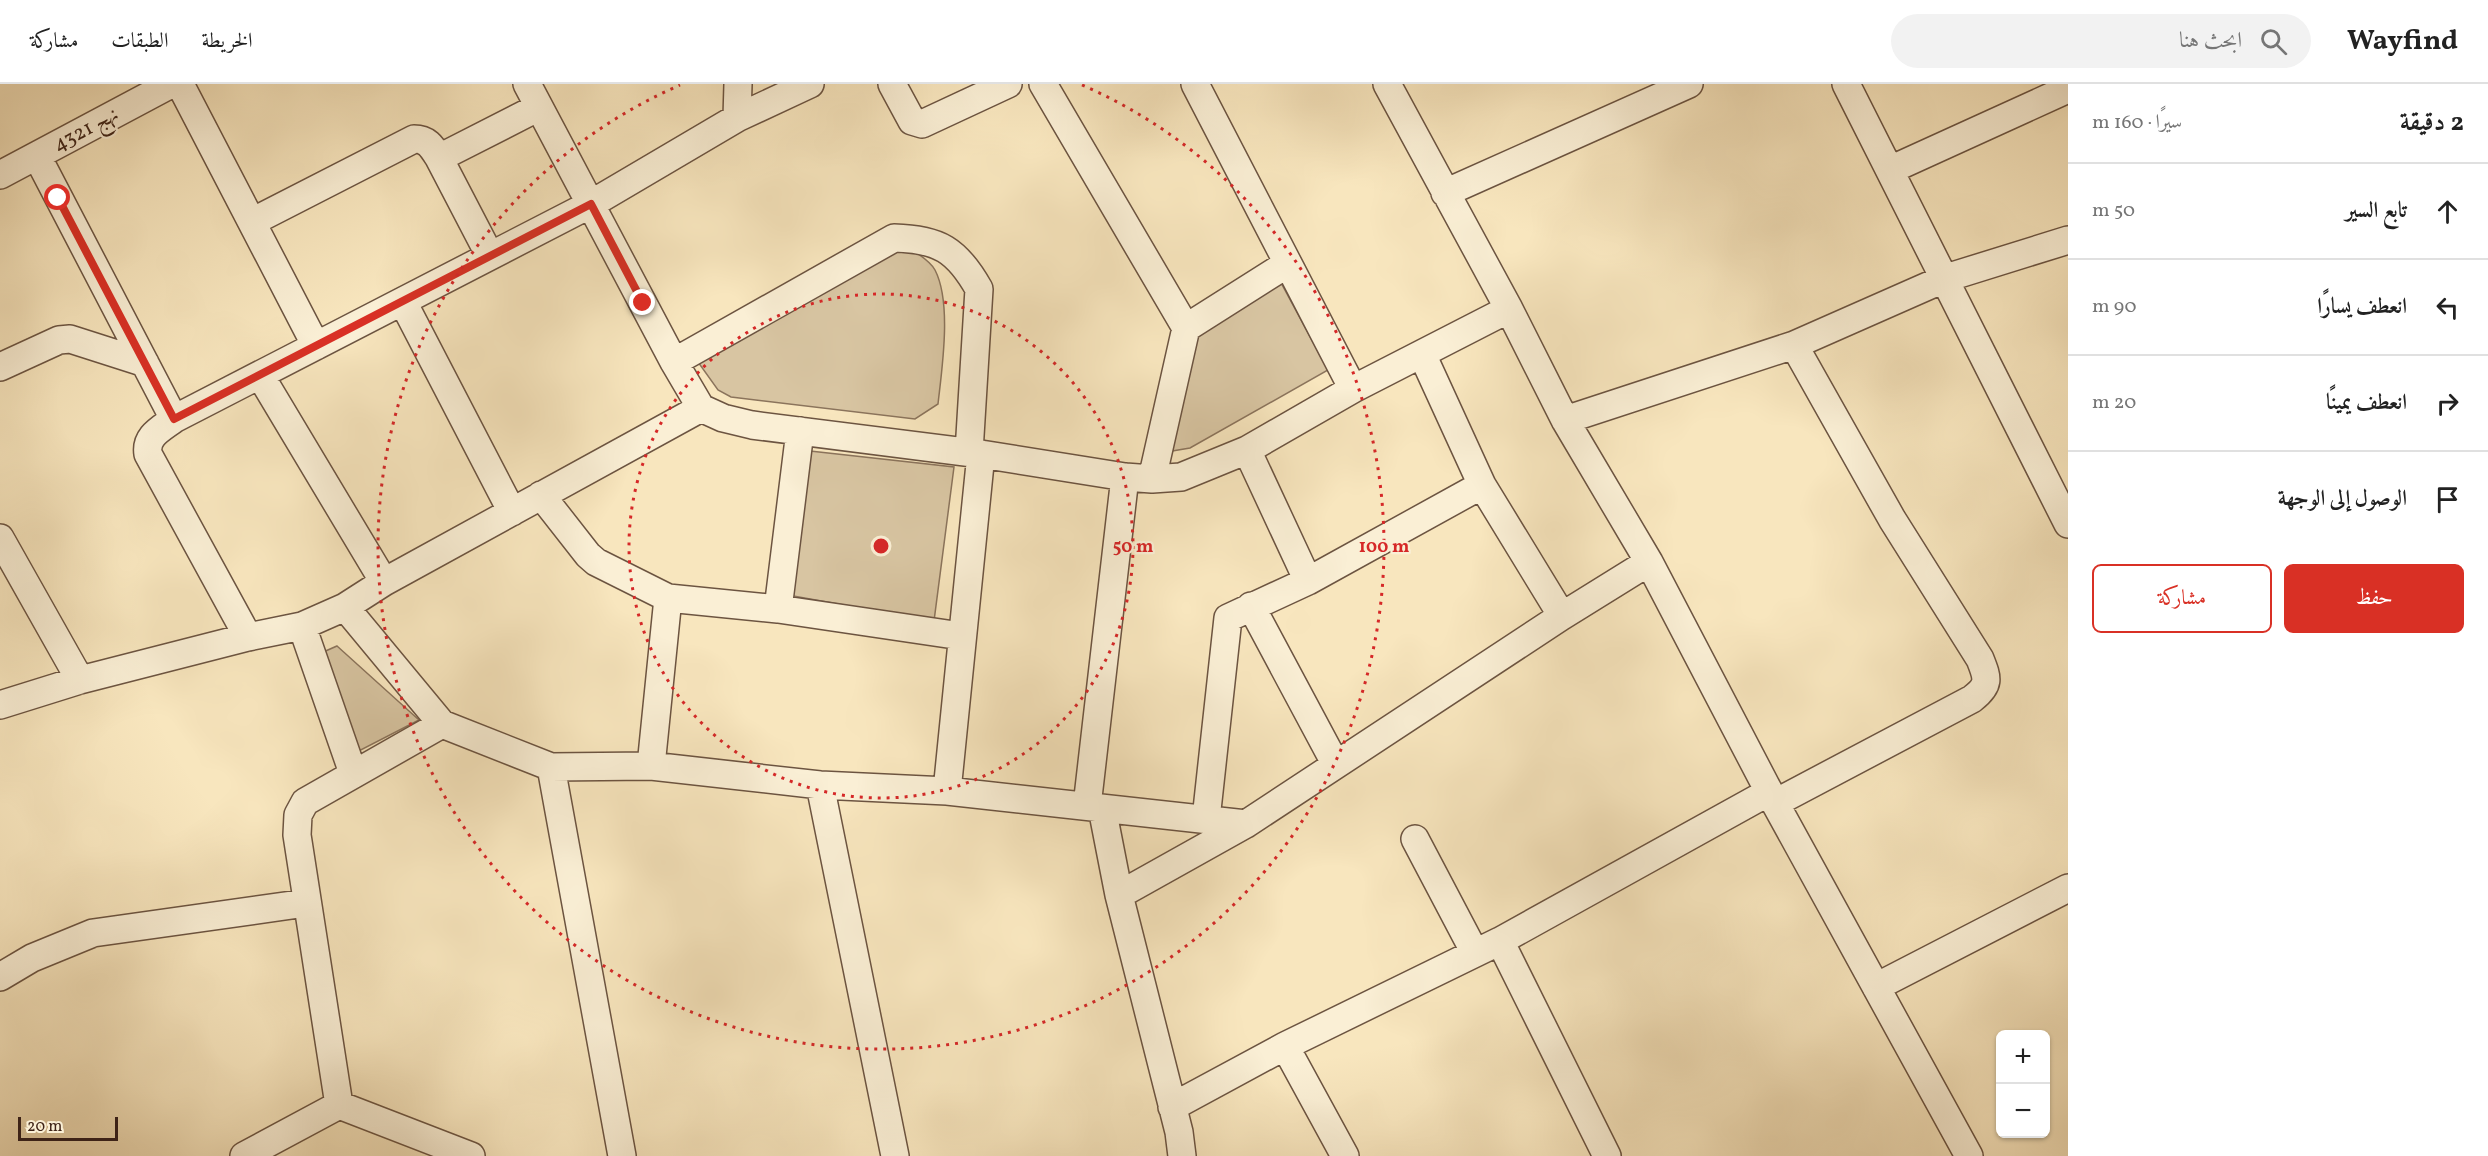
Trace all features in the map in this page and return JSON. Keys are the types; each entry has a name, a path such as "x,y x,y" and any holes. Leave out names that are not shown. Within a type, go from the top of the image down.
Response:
{"street":[{"name":"نهج 4321","path":"4,169 37,156 171,84"},
{"path":"180,84 316,346"},
{"path":"737,118 738,84"},
{"path":"248,637 148,454 146,444 150,438 174,419 591,204 737,118 810,84"},
{"path":"892,84 912,121 922,124 1008,84"},
{"path":"1043,84 1186,328 1152,479"},
{"path":"1195,84 1353,389"},
{"path":"1387,84 1509,309 1565,420 1649,562 1772,797 1969,1156"},
{"path":"1445,193 1689,84"},
{"path":"1846,84 1946,278 2068,524"},
{"path":"1890,170 2068,89"},
{"path":"439,158 533,95 674,362 701,408 723,418 752,425 975,453 1125,477 1152,479 1181,477 1247,450 1353,389 1509,309"},
{"path":"252,222 414,139 423,139 432,146 439,158 490,256"},
{"path":"37,156 174,419"},
{"path":"674,362 894,238 920,239 947,250 967,267 979,289 975,453 946,791"},
{"path":"1565,420 1794,345 1946,278 2068,240"},
{"path":"1186,328 1287,264"},
{"path":"403,302 512,512"},
{"path":"0,367 59,340 70,339 145,363"},
{"path":"1178,1131 1285,1046 1500,941 1772,797 1972,699 1984,690 1987,676 1980,659 1892,519 1794,345"},
{"path":"1422,354 1482,485 1562,616"},
{"path":"260,375 384,582"},
{"path":"0,705 80,680 248,637 302,627 345,608 384,582 701,408"},
{"path":"778,609 800,430"},
{"path":"1247,450 1308,581"},
{"path":"1125,477 1094,807 1119,895 1178,1131 1192,1156"},
{"path":"1206,819 1228,618 1308,581 1482,485"},
{"path":"541,495 596,562 668,598 778,609 961,636"},
{"path":"0,538 80,680"},
{"path":"1119,895 1246,824 1335,763 1649,562"},
{"path":"651,766 668,598"},
{"path":"1251,606 1335,763"},
{"path":"345,608 442,724 551,767 651,766 820,785 946,791 1246,824"},
{"path":"302,627 353,773"},
{"path":"339,1106 306,903 297,835 298,815 305,802 442,724"},
{"path":"551,767 622,1156"},
{"path":"820,785 895,1156"},
{"path":"1415,839 1475,952"},
{"path":"1876,987 2068,888"},
{"path":"0,977 32,958 93,933 306,903"},
{"path":"1500,941 1606,1156"},
{"path":"1285,1046 1345,1156"},
{"path":"244,1156 339,1106 471,1156"}],"shaded area":[{"path":"914,251 935,270 940,284 944,317 938,404 915,419 731,397 718,390 698,362 887,253"},
{"path":"1280,281 1328,370 1190,448 1160,453 1178,337"},
{"path":"801,450 954,467 934,621 782,594"},
{"path":"337,646 419,720 353,754 321,653"}],"route":[{"path":"58,198 174,419 591,204 643,303"}]}
